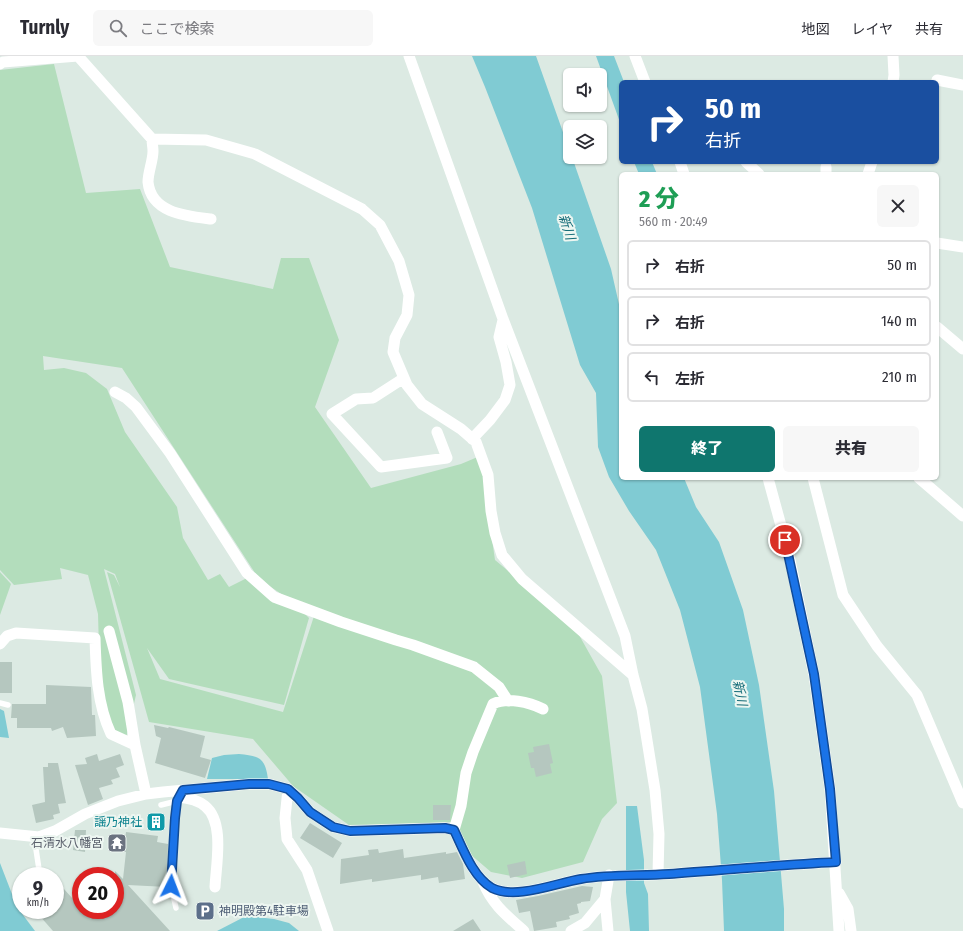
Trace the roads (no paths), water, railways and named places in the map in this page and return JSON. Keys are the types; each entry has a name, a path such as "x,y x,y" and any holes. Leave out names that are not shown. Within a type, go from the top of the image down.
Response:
{"street":[{"path":"0,64 3,62 78,56 152,139 153,151 148,181 152,196 165,208 179,215 211,219"},
{"path":"409,56 503,319 625,636 642,709 655,790 659,834 658,874"},
{"path":"635,56 644,80"},
{"path":"893,56 893,80"},
{"path":"939,80 963,85"},
{"path":"152,139 206,140 255,154 362,209 380,225 399,261 409,295 407,315 395,338 393,352 407,385 422,404 461,429 476,442 488,475 491,511 495,533 502,555 522,579 633,675"},
{"path":"748,164 757,172"},
{"path":"939,243 963,247"},
{"path":"472,439 505,400 510,385 506,362 499,337 503,319"},
{"path":"939,329 963,349"},
{"path":"404,378 373,398 356,399 332,414 381,467 447,458 437,432"},
{"path":"115,392 126,398 136,407 170,453 247,573 274,597 355,627 413,645 474,667 499,687 508,701"},
{"path":"769,480 789,555 814,674 830,789 840,931"},
{"path":"814,480 843,595 877,646 917,695 963,803"},
{"path":"921,480 963,516"},
{"path":"109,631 128,702 135,745 146,794"},
{"path":"0,644 7,636 16,633 95,638 97,681 105,722 111,734 135,745"},
{"path":"543,709 536,706 508,701 500,701 493,704 466,773 461,806 454,830 470,864 482,879 491,887 504,892 517,893 582,879 609,875 658,874 836,862"},
{"path":"180,796 249,784 269,784 288,789 310,812 333,827 350,831 445,828 454,830"},
{"path":"288,789 285,818 287,839 310,876 328,931"},
{"path":"0,833 38,837 85,814 118,801 146,794 180,796 192,799 206,806 214,818 218,846 215,887"},
{"path":"608,931 605,899 609,875"},
{"path":"482,879 489,895 499,908 524,931"},
{"path":"837,890 848,908 851,931"},
{"path":"571,931 585,923 605,899"}],"lane":[{"path":"0,703 8,705"},
{"path":"161,805 180,796"},
{"path":"176,908 171,886 171,878 180,796"},
{"path":"34,836 39,867"}],"water":[{"name":"新川","path":"472,56 536,56 563,132 563,164 574,164 611,269 619,304 619,480 685,480 696,507 719,542 743,610 759,685 774,791 784,909 784,931 724,931 717,814 700,687 680,610 656,550 629,511 609,477 598,447 596,393 580,365 532,208"},
{"path":"596,56 614,56 623,80 619,80 619,119 607,86 607,68 600,68"},
{"path":"635,164 653,164 656,172 638,172"},
{"path":"0,709 4,711 9,738 0,737"},
{"path":"239,754 260,759 265,766 268,779 207,779 212,758 224,755"},
{"path":"626,806 637,806 644,860 644,883 648,894 649,931 630,931 626,892"},
{"path":"0,863 12,894 12,919 26,919 35,931 0,931"},
{"path":"246,916 274,919 289,923 299,931 217,931"}],"place":[{"name":"謡乃神社","path":"156,822"},
{"name":"石清水八幡宮","path":"117,843"},
{"name":"神明殿第4駐車場","path":"205,911"}]}
